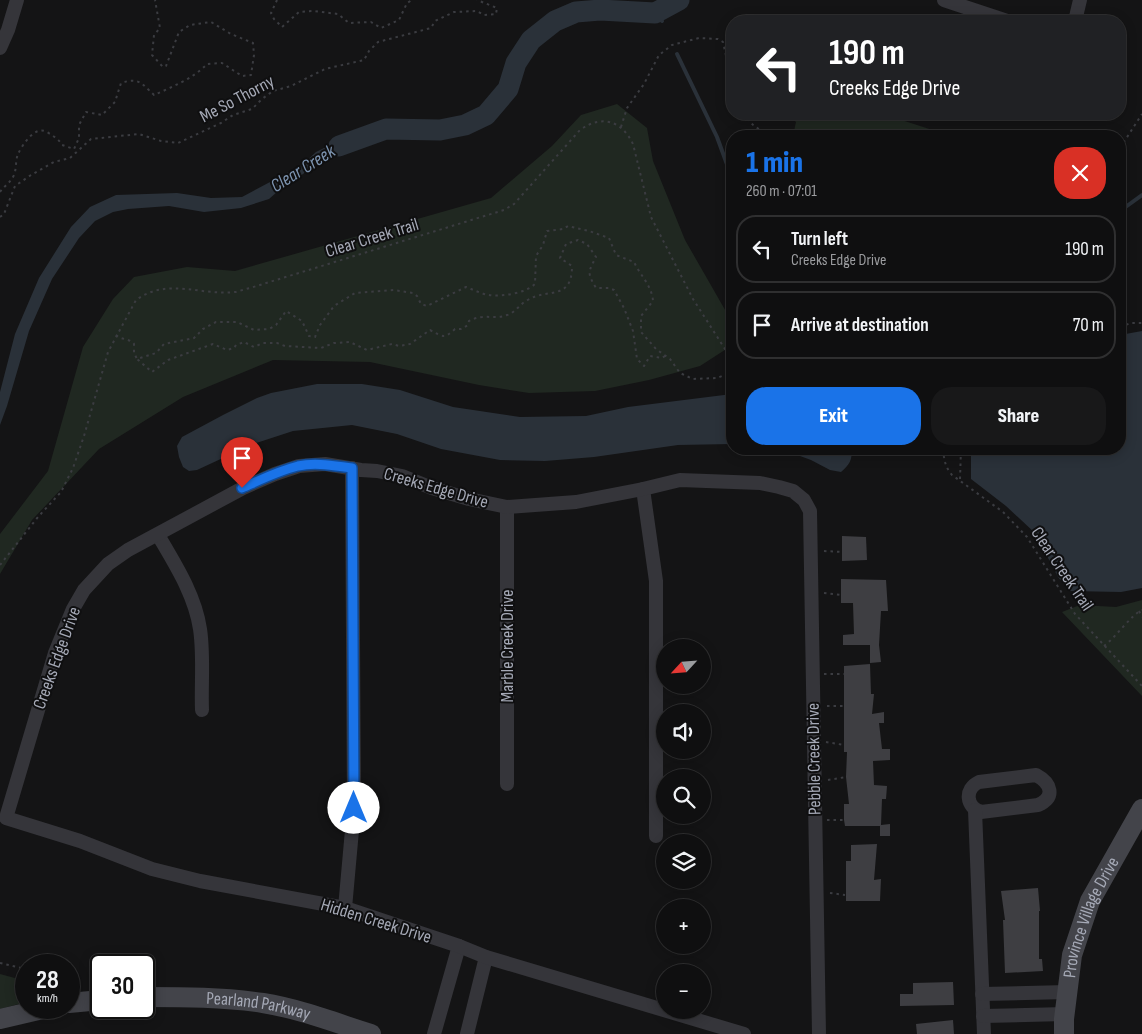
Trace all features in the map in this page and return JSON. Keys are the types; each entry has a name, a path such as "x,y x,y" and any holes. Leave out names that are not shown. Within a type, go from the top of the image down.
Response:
{"main road":[{"name":"Province Village Drive","path":"1064,1034 1072,955 1090,901 1142,809"},
{"name":"Pearland Parkway","path":"155,997 198,997 264,1004 319,1017 371,1034"},
{"path":"0,1019 15,1015"}],"street":[{"path":"0,48 8,30 17,0"},
{"path":"944,0 989,15"},
{"path":"980,12 988,0"},
{"path":"1076,15 1080,0"},
{"name":"Creeks Edge Drive","path":"6,818 55,653 72,609 84,590 108,564 128,550 242,488 275,474 299,466 325,464 377,471 402,476 450,494 507,507 576,502 643,490 680,480 760,483 793,492"},
{"path":"345,908 354,808 352,468"},
{"path":"643,490 656,581 656,834"},
{"name":"Pebble Creek Drive","path":"793,492 804,500 810,510 819,1034"},
{"name":"Marble Creek Drive","path":"506,784 507,507"},
{"path":"158,535 194,604 200,629 202,710"},
{"path":"975,810 981,812 1038,805 1045,802 1049,797 1048,784 1044,779 1036,775 979,782 969,790 968,797 971,806 975,810 984,1034"},
{"name":"Hidden Creek Drive","path":"6,818 80,841 152,868 200,881 345,908 459,946 486,957 744,1034"},
{"path":"434,1034 459,946"},
{"path":"466,1034 486,957"},
{"path":"982,994 1067,992"},
{"path":"983,1016 1065,1014"}],"path":[{"path":"0,192 4,186 9,184 14,175 18,155 32,134 36,131 44,130 60,140 62,145 74,149 79,138 79,124 86,112 102,115 115,102 121,83 132,79 137,80 154,95 171,88 203,69 207,64 222,63 242,76 251,75 254,55 253,43 231,34 211,22 190,25 179,32 166,66 163,67 152,56 154,34 160,28 156,0"},
{"path":"276,0 271,13 274,19 282,26 299,12 313,11 338,14 349,23 371,22 380,28 399,20 407,3 412,0"},
{"name":"Me So Thorny","path":"0,217 4,214 15,186 30,175 54,162 70,158 91,139 139,134 161,141 178,143 221,123 233,115 252,109 262,98 273,91 291,86 326,69 364,60 378,42 431,28 436,21 454,12 476,11 484,15 496,14 497,8 477,0"},
{"path":"726,56 723,42 718,39 699,38 672,45 660,55 644,84 627,108 621,127 633,144 651,217 655,226 697,305 726,351"},
{"path":"1126,139 1142,114"},
{"path":"749,120 760,130"},
{"name":"Clear Creek Trail","path":"0,565 38,517 61,492 73,468 108,352 136,300 166,288 234,292 504,210 514,204 580,130 593,122 604,121 621,127"},
{"path":"137,359 156,353 164,344 194,338 203,329 216,322 237,322 254,330 269,329 276,326 286,311 302,321 309,336 315,337 320,325 334,306 355,293 394,290 413,292 421,304 427,306 466,287 490,295 518,292 531,288 535,284 536,256 543,245 547,231 563,229 568,226 609,238 616,255 634,262 652,292 653,301 641,316 641,332 670,359 680,373 693,379 717,378 726,374"},
{"path":"116,334 119,337 131,340 134,344 134,353 137,359 152,372 168,360 213,344 227,350 244,342 254,347 263,343 277,343 285,346 321,348 334,343 350,342 367,350 392,344 399,346 410,344 430,330 446,337 455,329 461,329 468,325 469,321 478,316 509,315 525,301 539,295 564,289 572,278 572,266 560,258 566,244 578,240 587,244 596,257 589,270 589,277 596,288 614,290 624,308 633,331 637,359 644,366 650,356 662,358 665,356"},
{"path":"1126,326 1142,323"},
{"name":"Clear Creek Trail","path":"944,455 947,469 1003,512 1027,537 1075,614 1142,686"},
{"path":"960,480 961,455"},
{"path":"811,550 842,552"},
{"path":"811,592 842,595"},
{"path":"1104,646 1118,634 1132,617 1141,611 1142,617"},
{"path":"812,673 844,674"},
{"path":"813,706 844,706"},
{"path":"814,742 844,744"},
{"path":"814,780 846,777"},
{"path":"815,820 844,820"},
{"path":"817,891 845,895"},
{"path":"0,963 15,966"}],"shaded area":[{"path":"617,104 647,128 653,161 685,240 726,312 726,349 700,366 649,380 595,391 529,393 479,385 370,362 273,360 183,397 99,449 32,520 0,574 0,534 48,471 83,347 113,299 134,277 187,267 235,271 491,198 552,146 581,115"},
{"path":"794,120 902,120 932,130 794,130 796,122"},
{"path":"1142,600 1142,696 1062,612 1080,605 1116,607"},
{"path":"0,974 15,978 15,1005 0,1009"}],"water":[{"path":"365,131 367,138 324,158 299,177 286,184 269,199 241,208 204,212 169,206 128,209 113,212 95,221 79,238 52,279 29,331 0,425 0,392 15,334 39,278 71,227 90,207 116,195 177,193 211,198 242,197 302,165 316,152 342,139"},
{"path":"1142,331 1142,588 1121,592 1070,591 1058,577 1035,533 1006,506 971,479 971,455 1126,455 1126,334"},
{"path":"317,384 362,384 400,390 453,407 520,417 586,416 628,407 726,395 726,444 678,445 594,457 545,461 500,460 441,449 397,434 352,425 293,431 253,444 197,470 189,471 183,467 177,446 182,437 257,398 271,393"},
{"path":"797,455 851,455 848,465 841,472 830,470"}],"building":[{"path":"842,536 866,537 867,560 842,561"},
{"path":"841,579 886,580 888,611 881,611 879,645 881,662 870,663 870,645 843,645 843,635 854,634 853,603 841,603"},
{"path":"870,664 871,694 874,694 872,714 884,712 884,723 879,723 882,749 890,749 890,760 873,761 874,785 887,786 886,799 882,799 881,825 890,824 890,836 880,836 880,826 845,826 844,820 844,804 849,804 846,777 847,752 844,752 844,666"},
{"path":"877,844 874,880 881,879 880,901 846,901 846,861 851,861 851,845"},
{"path":"1038,888 1040,911 1039,959 1042,959 1043,971 1005,973 1003,920 1005,920 1001,891"},
{"path":"953,982 954,1005 900,1006 900,994 913,994 913,983"},
{"path":"953,1020 954,1034 917,1034 916,1024"}],"waterway":[{"name":"Clear Creek","path":"339,146 386,129 440,130 465,125 486,115 508,89 516,63 531,40 555,21 576,12 600,10 655,13 679,0"},
{"path":"655,13 662,21"},
{"path":"677,54 717,137 726,162"},
{"path":"1126,207 1142,195"}],"route":[{"path":"242,488 299,466 325,464 352,468 354,808"}]}
